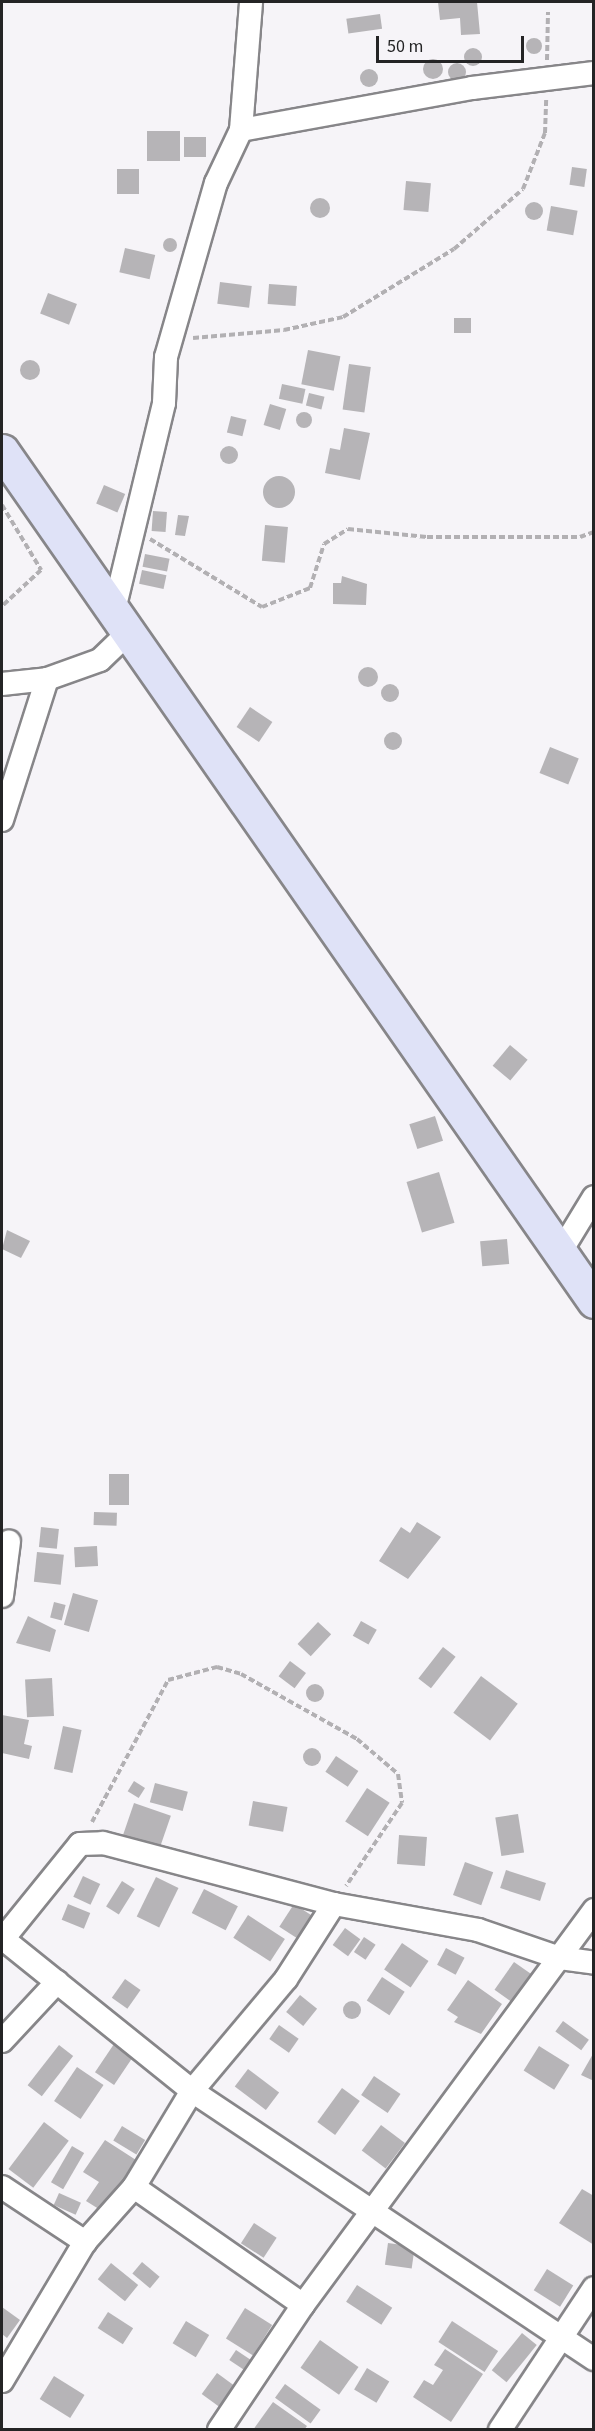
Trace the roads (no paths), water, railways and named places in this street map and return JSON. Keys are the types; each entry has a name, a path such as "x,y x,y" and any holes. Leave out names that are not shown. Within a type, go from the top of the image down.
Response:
{"main road":[{"path":"2,451 558,1256 594,1301"}],"street":[{"path":"2,684 47,679 100,660 121,621 172,339 216,183 241,130 252,2"},
{"path":"241,130 547,76 594,73"},
{"path":"2,820 47,679"},
{"path":"558,1256 594,1197"},
{"path":"2,1596 9,1541"},
{"path":"594,1963 560,1958 478,1930 334,1904 103,1843 80,1844 2,1939 192,2091 594,2359"},
{"path":"2,2381 85,2241 134,2187 192,2091 286,1979 334,1904"},
{"path":"219,2430 303,2305 375,2214 594,1910"},
{"path":"2,2041 57,1982"},
{"path":"2,2187 85,2241"},
{"path":"134,2187 303,2305"},
{"path":"500,2430 594,2288"}]}
